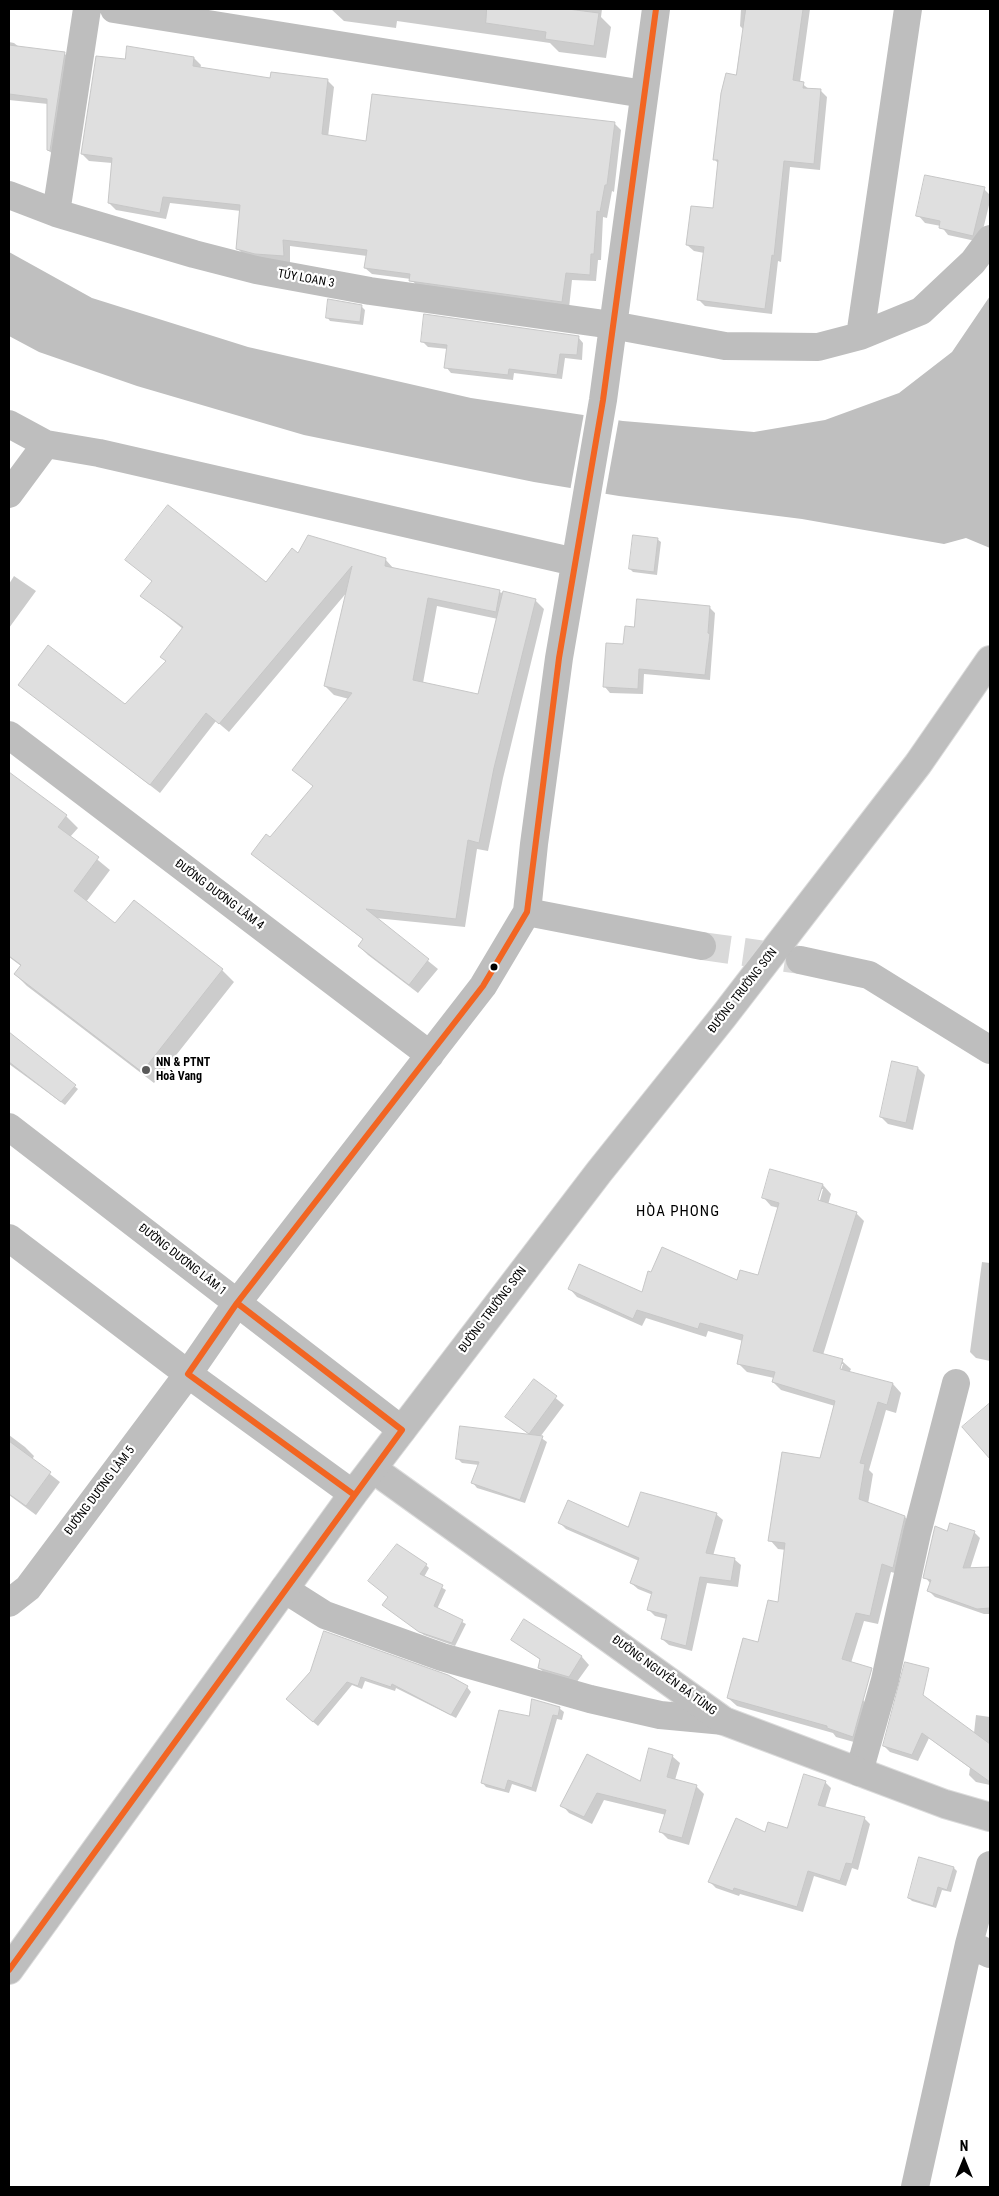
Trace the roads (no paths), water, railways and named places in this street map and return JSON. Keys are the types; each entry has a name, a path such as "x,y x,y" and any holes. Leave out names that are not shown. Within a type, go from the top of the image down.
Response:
{"main road":[{"path":"56,213 87,9"},
{"path":"656,9 603,400 559,658 534,844 527,912 702,946"},
{"path":"860,336 908,9"},
{"path":"122,10 644,94"},
{"name":"TÚY LOAN 3","path":"9,195 56,213 256,270 370,291 612,325 725,346 818,347 860,336 921,311 973,262 990,239"},
{"path":"9,424 46,444 99,453 575,562"},
{"path":"9,494 46,444"},
{"name":"ĐƯỜNG TRƯỜNG SƠN","path":"9,1970 353,1494 599,1172 723,1016 912,772 990,660"},
{"name":"ĐƯỜNG DƯƠNG LÂM 4","path":"9,735 430,1055"},
{"name":"ĐƯỜNG DƯƠNG LÂM 5","path":"9,1603 28,1588 188,1374 237,1303 483,986 527,912"},
{"path":"800,960 869,974 990,1050"},
{"name":"ĐƯỜNG DƯƠNG LÂM 1","path":"9,1127 402,1430"},
{"path":"9,1238 188,1374 353,1494"},
{"path":"859,1772 885,1680 917,1533 956,1383"},
{"name":"ĐƯỜNG NGUYỄN BÁ TÙNG","path":"373,1469 724,1721 859,1772 990,1817"},
{"path":"284,1589 325,1615 442,1657 590,1699 660,1715 724,1721"},
{"path":"915,2187 980,1949 990,1865"}],"tunnel":[{"path":"702,946 800,960"}],"place":[{"name":"NN & PTNT Hoà Vang","path":"146,1070"}],"district":[{"name":"HÒA PHONG","path":"678,1212"}]}
